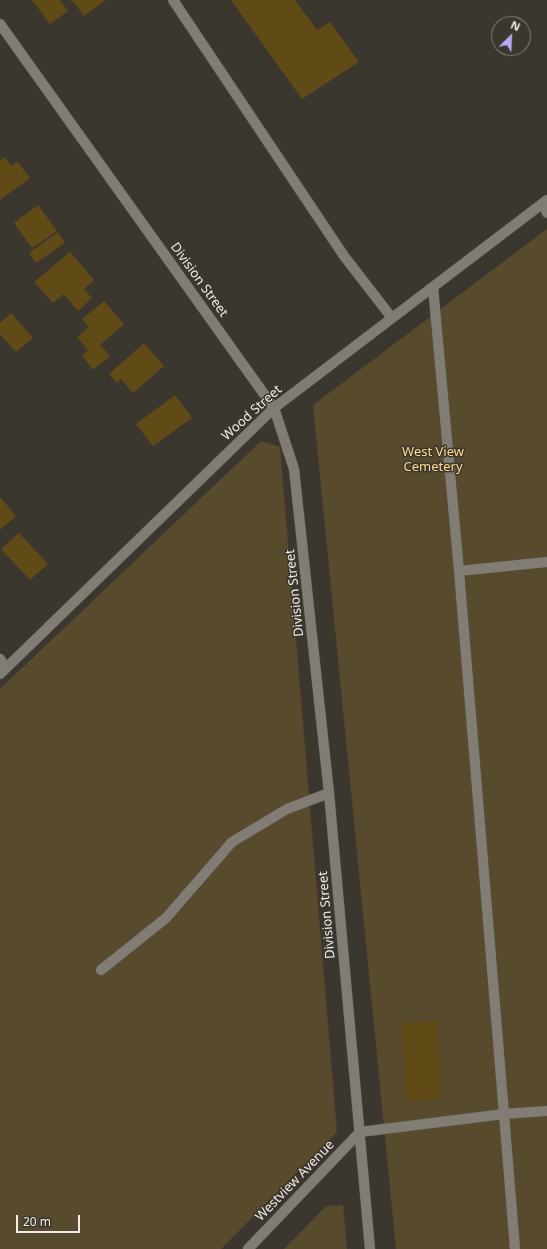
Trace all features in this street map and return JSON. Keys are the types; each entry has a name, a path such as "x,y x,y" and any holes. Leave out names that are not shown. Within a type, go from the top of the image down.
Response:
{"street":[{"path":"174,0 344,256 392,318"},
{"name":"Division Street","path":"0,25 274,408 294,469 329,793 370,1249"},
{"name":"Wood Street","path":"3,671 274,408 433,287 546,205"},
{"path":"433,287 459,571 515,1249"},
{"path":"459,571 547,562"},
{"path":"0,659 3,671"},
{"path":"101,970 166,918 232,842 287,809 329,793"},
{"path":"360,1132 547,1110"},
{"name":"Westview Avenue","path":"248,1249 360,1132"}],"green space":[{"name":"West View Cemetery","path":"547,229 547,1249 396,1249 313,405"},
{"path":"261,441 280,447 337,1132 221,1249 0,1249 0,689"},
{"path":"343,1205 347,1249 284,1249 326,1206"}],"building":[{"path":"32,0 60,0 68,11 50,24"},
{"path":"72,0 106,0 84,16"},
{"path":"231,0 295,0 317,30 330,22 359,62 302,99"},
{"path":"5,157 11,166 18,162 30,178 0,200 0,161"},
{"path":"38,205 57,231 32,248 14,223"},
{"path":"58,232 65,243 36,263 29,253"},
{"path":"70,252 94,280 84,289 92,298 78,311 64,294 53,303 34,282"},
{"path":"104,301 124,324 100,345 110,356 93,370 82,356 88,350 77,337 89,327 82,319"},
{"path":"11,313 33,338 16,352 0,334 0,323"},
{"path":"144,343 164,366 133,393 121,379 117,383 109,374"},
{"path":"175,395 192,418 153,446 136,424"},
{"path":"0,497 16,516 0,530"},
{"path":"19,533 48,564 30,580 1,549"},
{"path":"437,1021 441,1100 406,1101 402,1023"}]}
